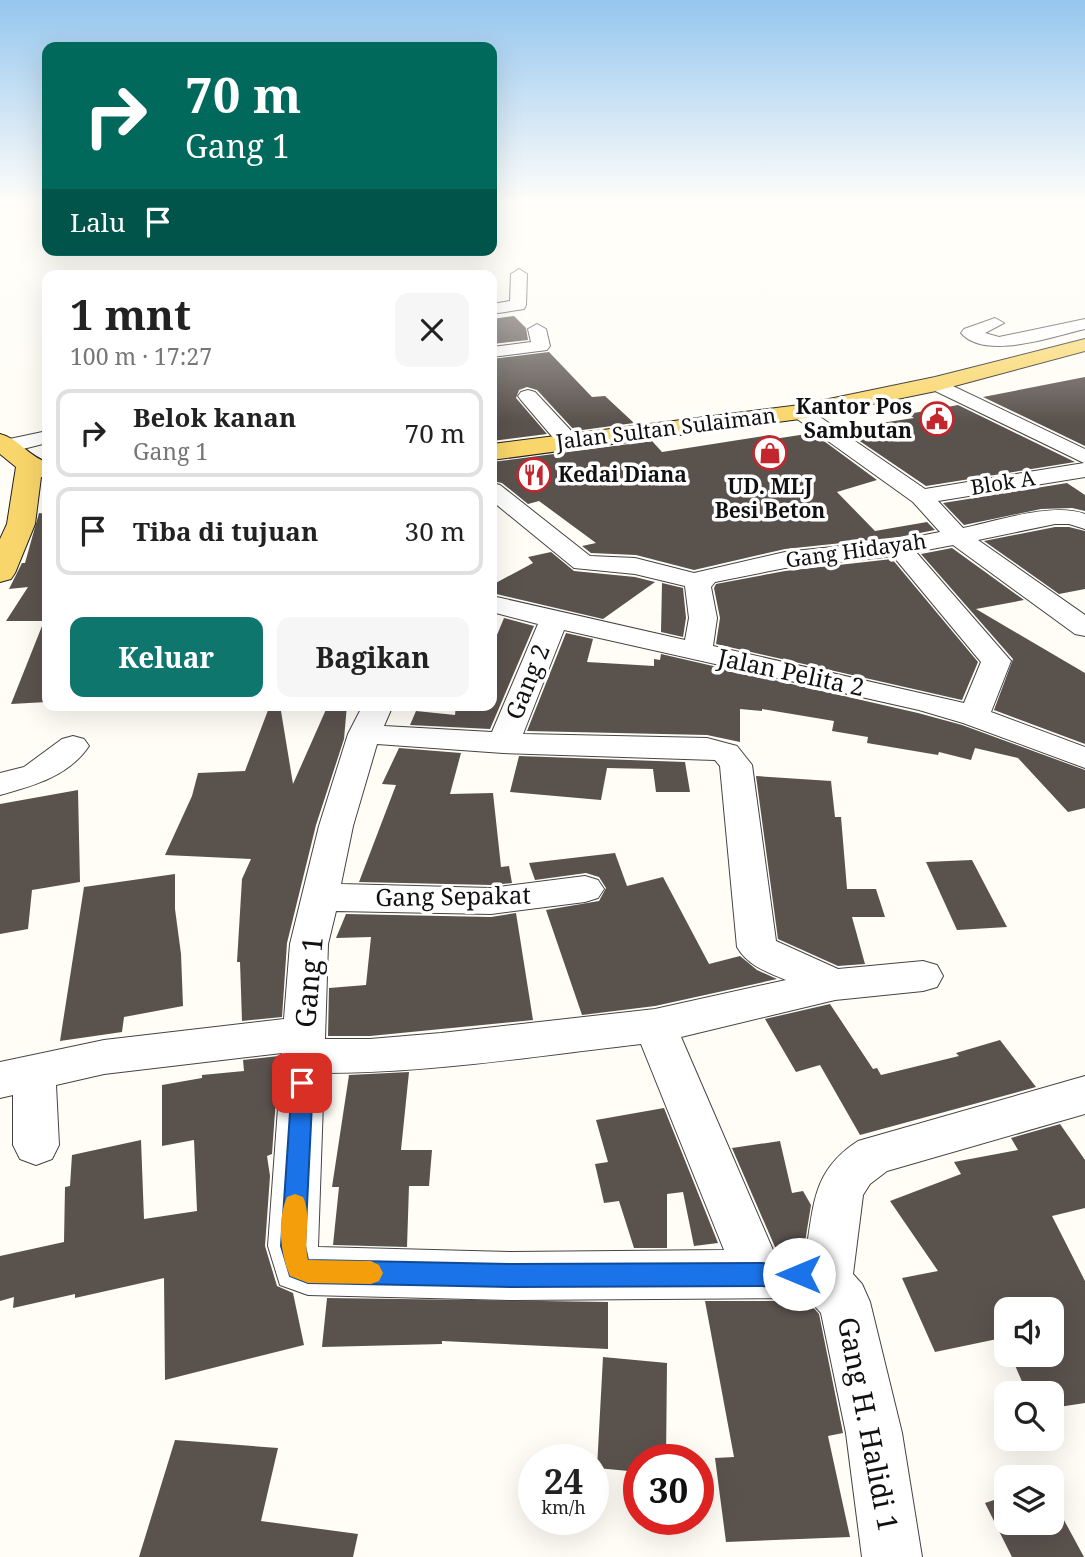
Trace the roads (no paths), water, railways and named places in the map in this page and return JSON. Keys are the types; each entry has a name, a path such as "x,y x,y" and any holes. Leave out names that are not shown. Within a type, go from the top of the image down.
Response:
{"main road":[{"name":"Jalan Sultan Sulaiman","path":"497,451 800,412 936,384 1085,340"},
{"path":"1,570 36,504 24,489 38,468 3,444"}],"street":[{"path":"497,309 518,305 519,277"},
{"path":"995,323 970,333 999,342 1085,340"},
{"path":"497,351 541,346 537,330"},
{"path":"936,384 1085,457"},
{"path":"528,396 569,442"},
{"path":"800,412 921,497 957,536 1085,628"},
{"path":"3,444 42,438"},
{"name":"Blok A","path":"921,497 1085,470"},
{"path":"497,494 583,563 647,568 700,582 698,587 704,618 698,652"},
{"name":"Gang Hidayah","path":"700,582 713,575 785,560 899,548 1055,517 1072,517 1085,522"},
{"path":"899,548 996,661 974,716"},
{"name":"Jalan Pelita 2","path":"497,605 926,702 974,716 1085,758"},
{"name":"Gang 2","path":"503,743 554,620"},
{"path":"371,720 503,743 707,748 731,757 736,765 757,947 767,955 835,985"},
{"name":"Gang 1","path":"371,720 336,826 309,944 293,1246 298,1268 308,1271 512,1276 759,1275"},
{"path":"0,784 36,775 73,746"},
{"name":"Gang Sepakat","path":"320,897 491,901 585,889"},
{"path":"36,1145 17,1076 130,1054 304,1045 370,1056 429,1051 655,1026 835,985 923,976"},
{"path":"655,1026 759,1275 799,1274 827,1282 840,1191 853,1169 874,1155 1085,1095"},
{"name":"Gang H. Halidi 1","path":"827,1282 844,1302 852,1330 874,1433 892,1557"}],"place":[{"name":"Kantor Pos Sambutan","path":"937,419"},
{"name":"UD. MLJ Besi Beton","path":"770,453"},
{"name":"Kedai Diana","path":"534,475"}]}
